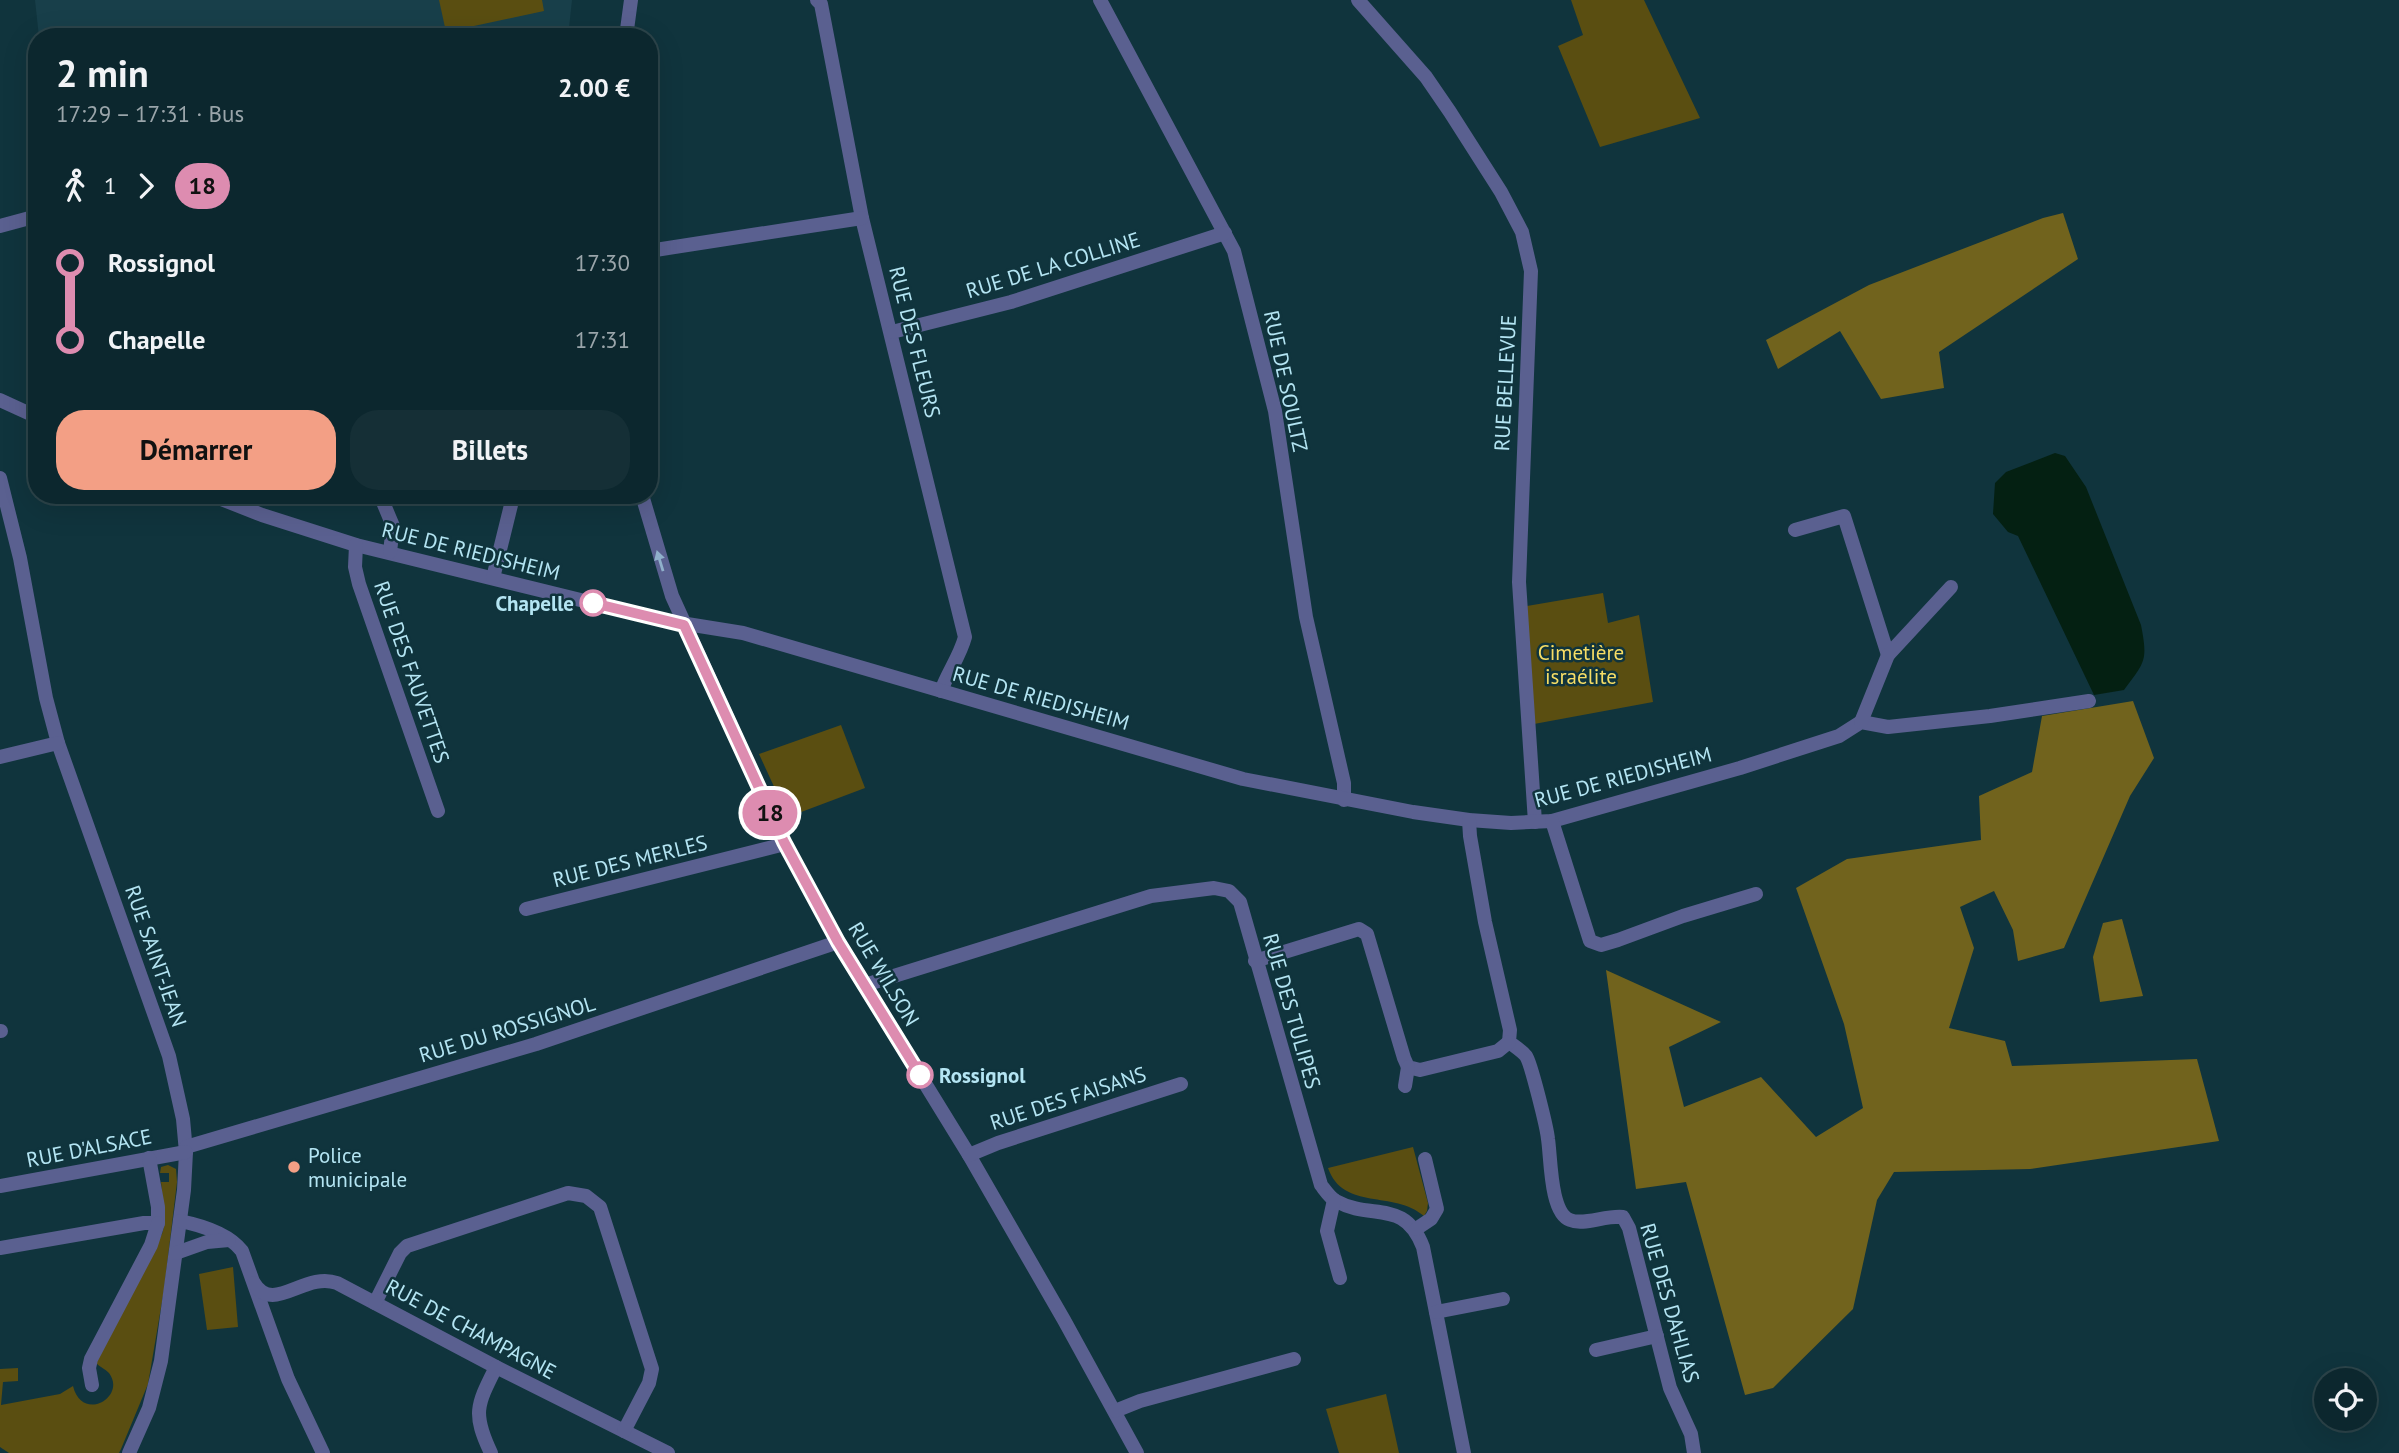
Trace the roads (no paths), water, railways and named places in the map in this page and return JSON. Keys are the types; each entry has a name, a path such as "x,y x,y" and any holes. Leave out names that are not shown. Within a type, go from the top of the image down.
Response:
{"street":[{"path":"627,28 631,0"},
{"name":"RUE DES FLEURS","path":"817,0 821,4 862,218 965,637 961,652 941,691"},
{"name":"RUE DE SOULTZ","path":"1100,0 1234,251 1275,411 1306,617 1344,783 1344,800"},
{"name":"RUE BELLEVUE","path":"1358,0 1426,77 1501,192 1522,232 1531,271 1519,582 1535,822"},
{"path":"0,226 28,218"},
{"path":"658,250 862,218"},
{"name":"RUE DE LA COLLINE","path":"892,332 1011,302 1225,233"},
{"path":"0,400 28,413"},
{"name":"RUE SAINT-JEAN","path":"0,478 20,558 46,698 58,743 169,1056 183,1119 186,1150 180,1222 156,1383 129,1453"},
{"name":"RUE DE RIEDISHEIM","path":"234,504 356,545 684,625 743,633 1243,779 1344,800 1469,820 1552,821 1740,768 1839,736 1861,722"},
{"path":"384,504 393,526 390,552"},
{"path":"494,578 511,504"},
{"name":"RUE WILSON","path":"644,504 660,561 684,625 784,842 838,942 970,1154 1137,1453"},
{"path":"1795,530 1844,516 1888,655"},
{"name":"RUE DES FAUVETTES","path":"356,545 355,567 359,584 438,811"},
{"path":"1951,587 1888,655 1861,722 1888,727 2089,701"},
{"path":"0,757 58,743"},
{"path":"1408,1067 1420,1070 1498,1051 1509,1042 1510,1030 1485,922 1469,836 1469,820"},
{"path":"1552,821 1590,941 1601,945 1756,894"},
{"name":"RUE DES MERLES","path":"526,909 784,842"},
{"name":"RUE DES TULIPES","path":"864,985 1151,896 1214,888 1229,891 1240,902 1321,1185 1334,1200"},
{"path":"1255,961 1359,929 1367,934 1408,1067 1405,1086"},
{"name":"RUE DU ROSSIGNOL","path":"186,1150 536,1044 838,942"},
{"name":"RUE DES DAHLIAS","path":"1509,1042 1526,1056 1548,1136 1553,1185 1560,1211 1567,1220 1577,1222 1612,1216 1623,1217 1629,1227 1670,1388 1691,1434 1694,1453"},
{"name":"RUE DES FAISANS","path":"970,1154 1181,1084"},
{"name":"RUE D'ALSACE","path":"0,1186 186,1150"},
{"path":"92,1385 89,1368 91,1359 151,1245 158,1223 158,1207 149,1158"},
{"path":"1416,1230 1431,1219 1437,1209 1425,1159"},
{"path":"375,1303 407,1245 568,1193 586,1196 600,1207 652,1369 649,1384 624,1431"},
{"path":"1340,1278 1327,1231 1334,1200 1404,1218 1416,1230 1423,1247 1464,1453"},
{"path":"180,1222 198,1226 230,1240 242,1251 288,1379 323,1453"},
{"path":"0,1248 144,1223 158,1223"},
{"path":"176,1252 207,1242 230,1240"},
{"name":"RUE DE CHAMPAGNE","path":"254,1283 261,1293 273,1297 315,1281 329,1280 668,1453"},
{"path":"1436,1312 1503,1299"},
{"path":"1596,1350 1657,1336"},
{"path":"1115,1411 1140,1401 1294,1359"},
{"path":"491,1453 480,1430 478,1412 484,1390 496,1367"}],"place":[{"name":"Chapelle","path":"593,603"},
{"name":"Rossignol","path":"920,1075"},
{"name":"Police municipale","path":"294,1167"}],"park label":[{"name":"Cimetière israélite","path":"1581,664"}]}
